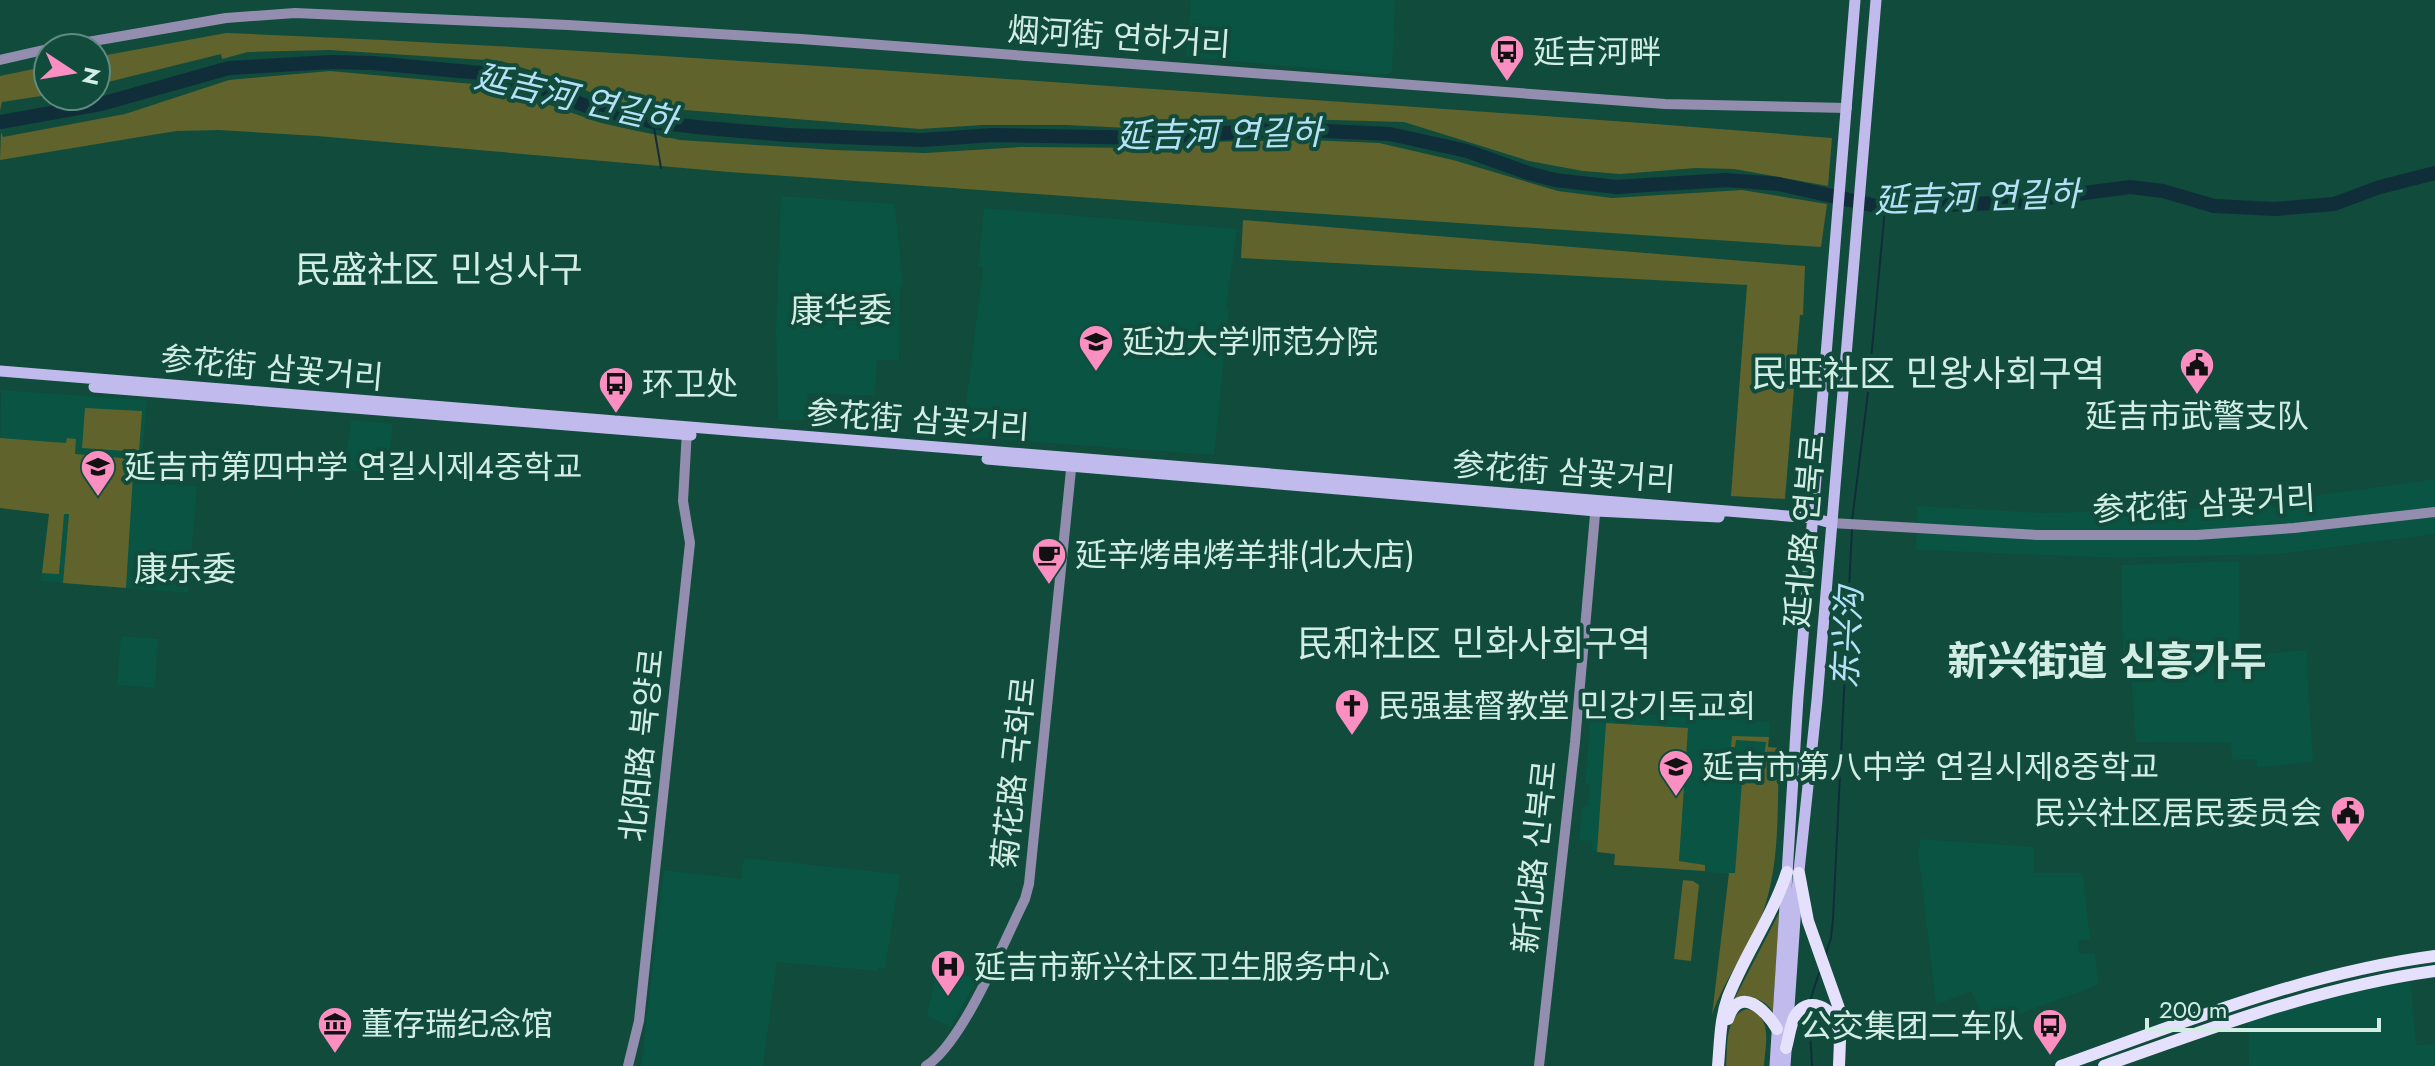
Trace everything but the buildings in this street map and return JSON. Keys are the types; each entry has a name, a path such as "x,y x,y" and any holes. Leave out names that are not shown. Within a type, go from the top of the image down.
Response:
{"main road":[{"name":"延北路 연북로","path":"1785,1066 1798,698 1855,0"},
{"name":"延北路 연북로","path":"1775,1066 1831,523 1876,0"},
{"name":"参花街 삼꽃거리","path":"0,371 669,424 687,431"},
{"name":"参花街 삼꽃거리","path":"0,379 1831,523"},
{"path":"1793,872 1842,1021 1837,1066"},
{"path":"1720,1066 1722,1022 1729,995 1793,872"},
{"path":"2061,1066 2306,982 2435,956"},
{"path":"2104,1066 2292,1001 2366,982 2435,971"},
{"path":"1720,1066 1728,1018 1740,1004 1754,1003 1764,1010 1777,1029"},
{"path":"1786,1048 1798,1012 1812,1005 1827,1009 1838,1026 1837,1066"}],"street":[{"name":"烟河街 연하거리","path":"112,38 226,18 295,13 801,39 1665,104 1847,108"},
{"name":"烟河街 연하거리","path":"0,60 32,53"},
{"name":"北阳路 북양로","path":"628,1066 639,1021 690,543 683,501 687,431"},
{"name":"菊花路 국화로","path":"926,1066 943,1052 959,1031 1025,899 1029,884 1072,461"},
{"name":"新北路 신북로","path":"1539,1066 1575,742 1596,506"},
{"name":"参花街 삼꽃거리","path":"1831,523 2038,535 2197,535 2435,512"}],"shaded area":[{"path":"1191,0 1395,0 1392,71 1387,75 1186,57"},
{"path":"226,33 454,44 1832,138 1828,186 1734,169 1696,168 1620,174 1583,171 1529,161 1404,122 1262,118 1194,121 1151,129 983,125 920,129 685,110 659,111 607,100 568,82 501,61 329,50 248,52 222,59 221,54 112,81 112,54"},
{"path":"32,69 32,97 2,102 0,111 0,76"},
{"path":"330,71 495,86 601,123 680,140 925,153 1021,147 1157,148 1204,142 1307,140 1379,143 1453,160 1558,191 1612,198 1742,190 1827,204 1821,247 729,172 219,130 176,131 0,160 1,132 3,137 125,114 229,80"},
{"path":"781,196 895,204 903,286 900,287 899,360 877,360 875,396 808,393 805,420 778,420 776,329"},
{"name":"延边大学师范分院","path":"984,208 1237,229 1226,309 1229,310 1214,455 962,437 983,267 978,266"},
{"path":"1243,220 1805,266 1785,499 1731,496 1747,285 1241,258"},
{"name":"延吉市第四中学 연길시제4중학교","path":"1,390 147,400 140,481 197,487 188,593 40,581 49,514 0,508"},
{"path":"85,408 142,411 139,452 82,448"},
{"path":"351,420 393,424 388,474 344,470"},
{"path":"0,438 66,443 67,438 76,439 75,454 134,459 126,588 63,583 69,514 64,514 59,574 42,573 49,514 0,508"},
{"path":"2435,479 2435,534 2278,554 2121,558 1916,550 1917,506 2044,513 2290,506 2291,501 2300,498"},
{"path":"2239,561 2240,656 2306,650 2313,761 2257,768 2256,759 2232,760 2231,743 2136,742 2130,660 2123,659 2121,565"},
{"path":"121,636 158,639 155,688 117,685"},
{"name":"延吉市第八中学 연길시제8중학교","path":"1591,711 1770,722 1757,876 1614,865 1615,854 1592,851 1592,841 1579,840 1582,808 1588,806 1590,785 1585,783"},
{"path":"1606,723 1688,728 1679,861 1705,865 1705,871 1614,865 1615,854 1597,852"},
{"path":"1732,736 1769,737 1768,747 1779,748 1776,850 1764,909 1712,1015 1729,873 1735,873 1743,768 1731,766 1732,754 1736,754 1735,762 1763,764 1766,742 1736,740 1735,747 1731,747"},
{"path":"1921,839 2034,847 2034,873 2083,873 2090,939 2078,941 2080,954 2095,953 2098,985 1988,1026 1971,991 1936,1005 1918,851"},
{"path":"744,858 900,874 885,969 878,968 878,971 777,962 763,1066 641,1066 664,870 741,879"},
{"path":"1683,880 1699,885 1691,961 1674,959"},
{"path":"1779,913 1773,1012 1761,1001 1737,1001 1735,998"},
{"name":"延吉市新兴社区卫生服务中心","path":"938,962 977,980 951,1027 927,1016"},
{"path":"2411,982 2416,1045 2435,1044 2435,1066 2249,1066 2248,1020 2350,992"},
{"path":"1747,1009 1756,1013 1765,1025 1764,1066 1726,1066 1731,1025 1734,1018"}],"waterway":[{"name":"延吉河 연길하","path":"0,122 101,104 229,68 332,62 492,74 533,85 594,109 653,122 706,128 787,135 922,140 993,135 1153,138 1284,129 1390,134 1467,151 1555,180 1616,187 1726,180 1779,184 1885,208 2016,202 2130,187 2163,191 2214,206 2275,209 2334,204 2380,187 2435,173"},
{"path":"653,122 661,168"},
{"name":"东兴沟","path":"1852,521 1868,393 1885,208"},
{"name":"东兴沟","path":"1825,956 1833,919 1852,528"},
{"name":"东兴沟","path":"1810,1001 1819,973"},
{"name":"东兴沟","path":"1809,1011 1812,1066"}],"place":[{"name":"延吉河畔","path":"1507,83"},
{"name":"延边大学师范分院","path":"1096,373"},
{"name":"延吉市武警支队","path":"2197,396"},
{"name":"环卫处","path":"616,415"},
{"name":"延吉市第四中学 연길시제4중학교","path":"98,498"},
{"name":"延辛烤串烤羊排(北大店)","path":"1049,586"},
{"name":"民强基督教堂 민강기독교회","path":"1352,737"},
{"name":"延吉市第八中学 연길시제8중학교","path":"1676,798"},
{"name":"民兴社区居民委员会","path":"2348,844"},
{"name":"延吉市新兴社区卫生服务中心","path":"948,998"},
{"name":"董存瑞纪念馆","path":"335,1055"},
{"name":"公交集团二车队","path":"2050,1057"}],"district":[{"name":"民盛社区 민성사구","path":"439,269"},
{"name":"康华委","path":"841,310"},
{"name":"民旺社区 민왕사회구역","path":"1928,373"},
{"name":"康乐委","path":"185,569"},
{"name":"民和社区 민화사회구역","path":"1474,643"},
{"name":"新兴街道 신흥가두","path":"2107,661"}]}
